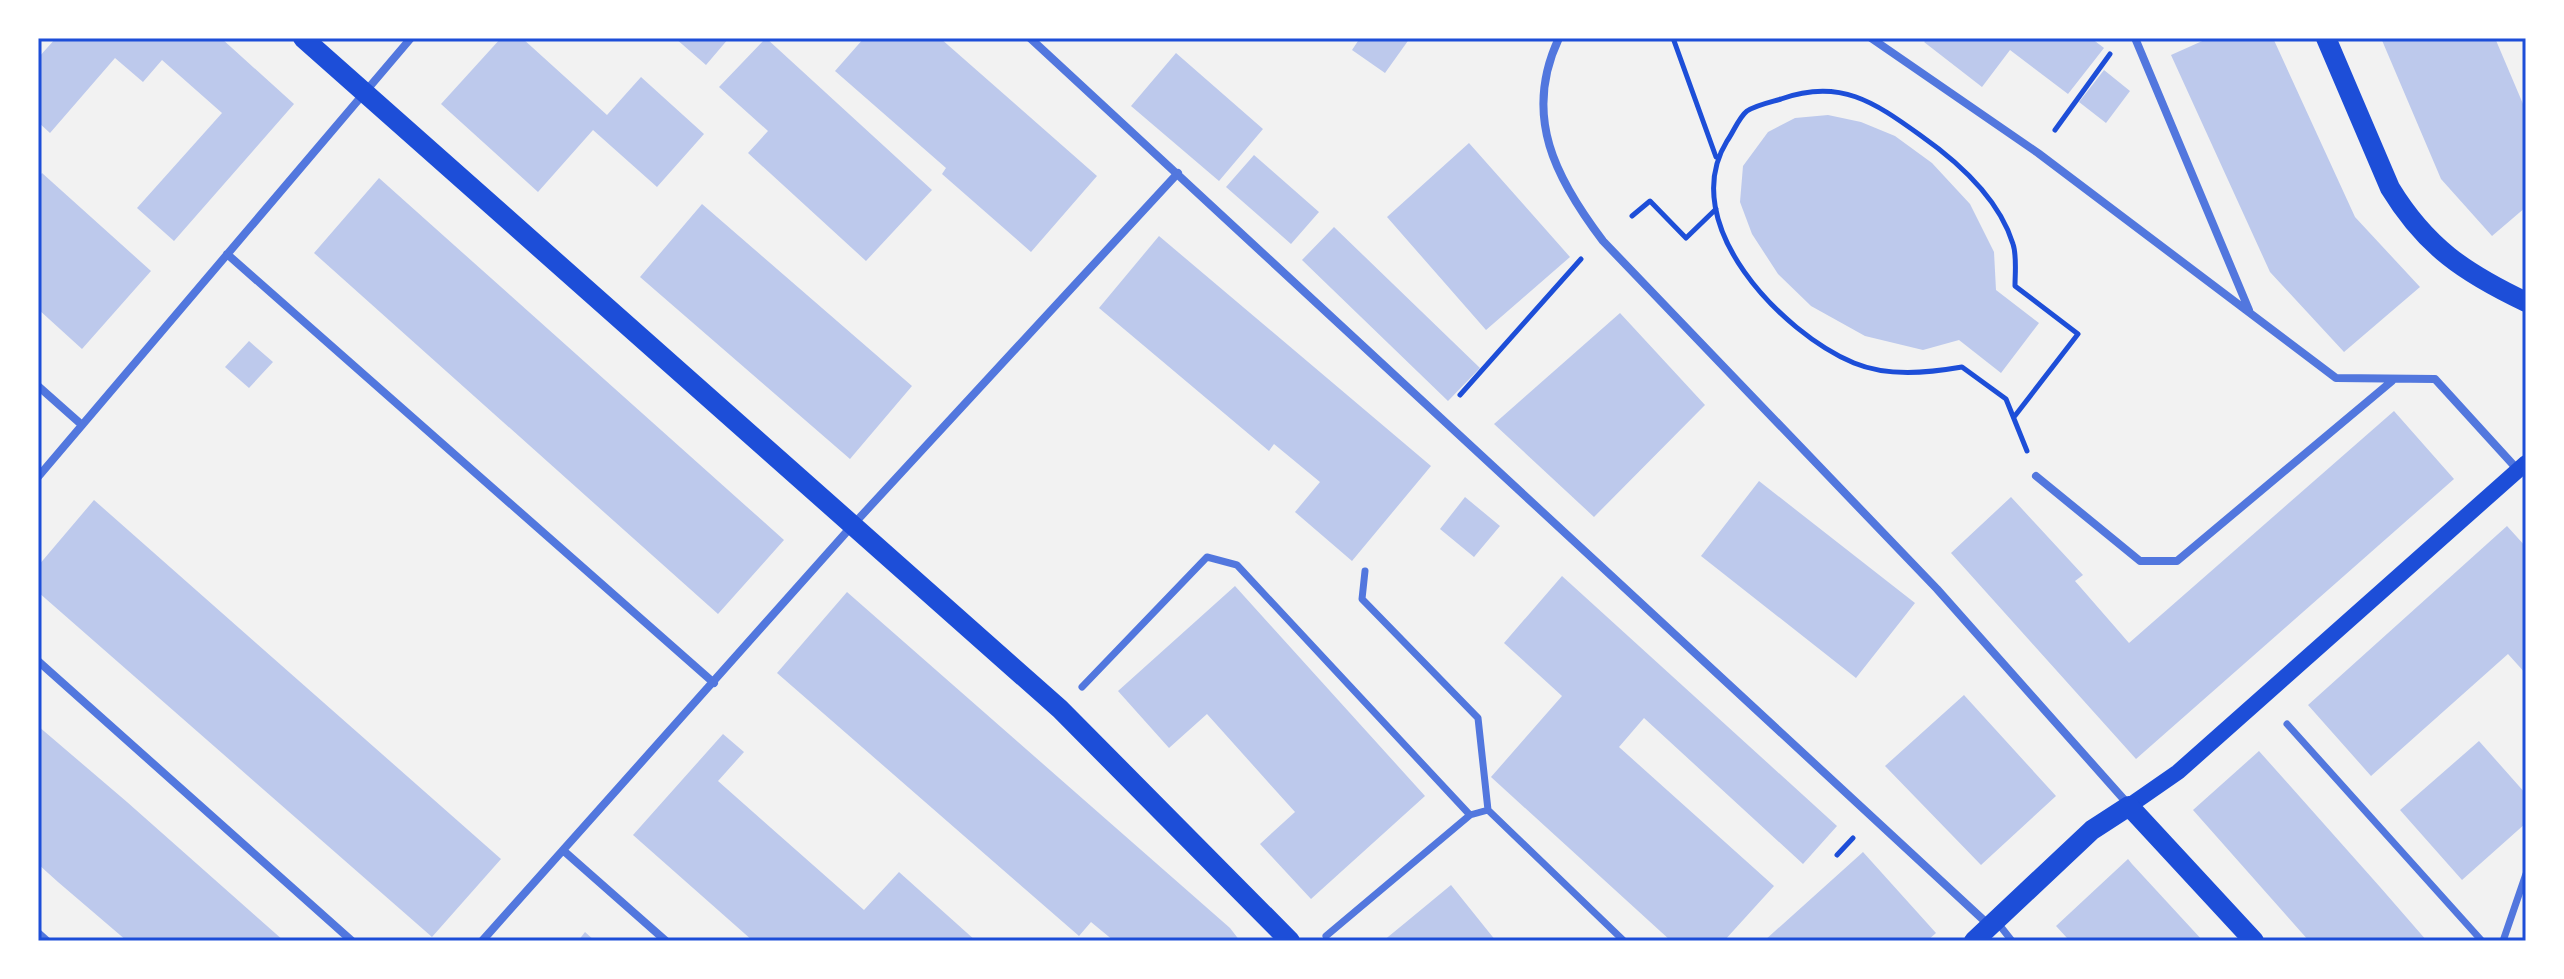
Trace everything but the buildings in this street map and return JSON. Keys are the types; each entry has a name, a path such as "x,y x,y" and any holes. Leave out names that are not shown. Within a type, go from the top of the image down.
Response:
{"main road":[{"path":"303,38 851,527 1060,709 1290,941"},
{"path":"2326,38 2390,188 2403,209 2441,254 2479,280 2526,302"},
{"path":"1974,941 2092,830 2178,772 2522,467"},
{"path":"2129,806 2254,941"}],"street":[{"path":"38,477 411,38"},
{"path":"1030,38 2012,941"},
{"path":"1559,38 1546,82 1544,119 1548,147 1570,198 1603,241 1937,589 2129,806"},
{"path":"1871,38 2038,153 2336,378 2435,379 2522,467"},
{"path":"2135,38 2251,313"},
{"path":"482,941 565,852 851,527 1178,173"},
{"path":"227,254 714,683"},
{"path":"2036,476 2140,561 2177,561 2393,380"},
{"path":"38,386 82,425"},
{"path":"1082,687 1207,557 1237,565 1470,815"},
{"path":"1365,571 1362,599 1478,718 1488,810 1624,941"},
{"path":"38,661 352,941"},
{"path":"2287,724 2482,941"},
{"path":"1326,936 1470,815 1488,810"},
{"path":"565,852 666,941"},
{"path":"2503,941 2526,874"},
{"path":"38,933 47,941"}],"path":[{"path":"1673,38 1717,158 1716,209 1728,244 1758,294 1796,330 1856,364 1918,375 1962,367 2006,399 2036,476"},
{"path":"2038,153 2114,49"},
{"path":"1717,158 1746,111 1790,96 1828,90 1866,98 1942,151 1987,197 2013,244 2015,286 2078,334 2014,417"},
{"path":"1632,216 1650,201 1686,238 1716,209"},
{"path":"1458,398 1576,263"}]}
